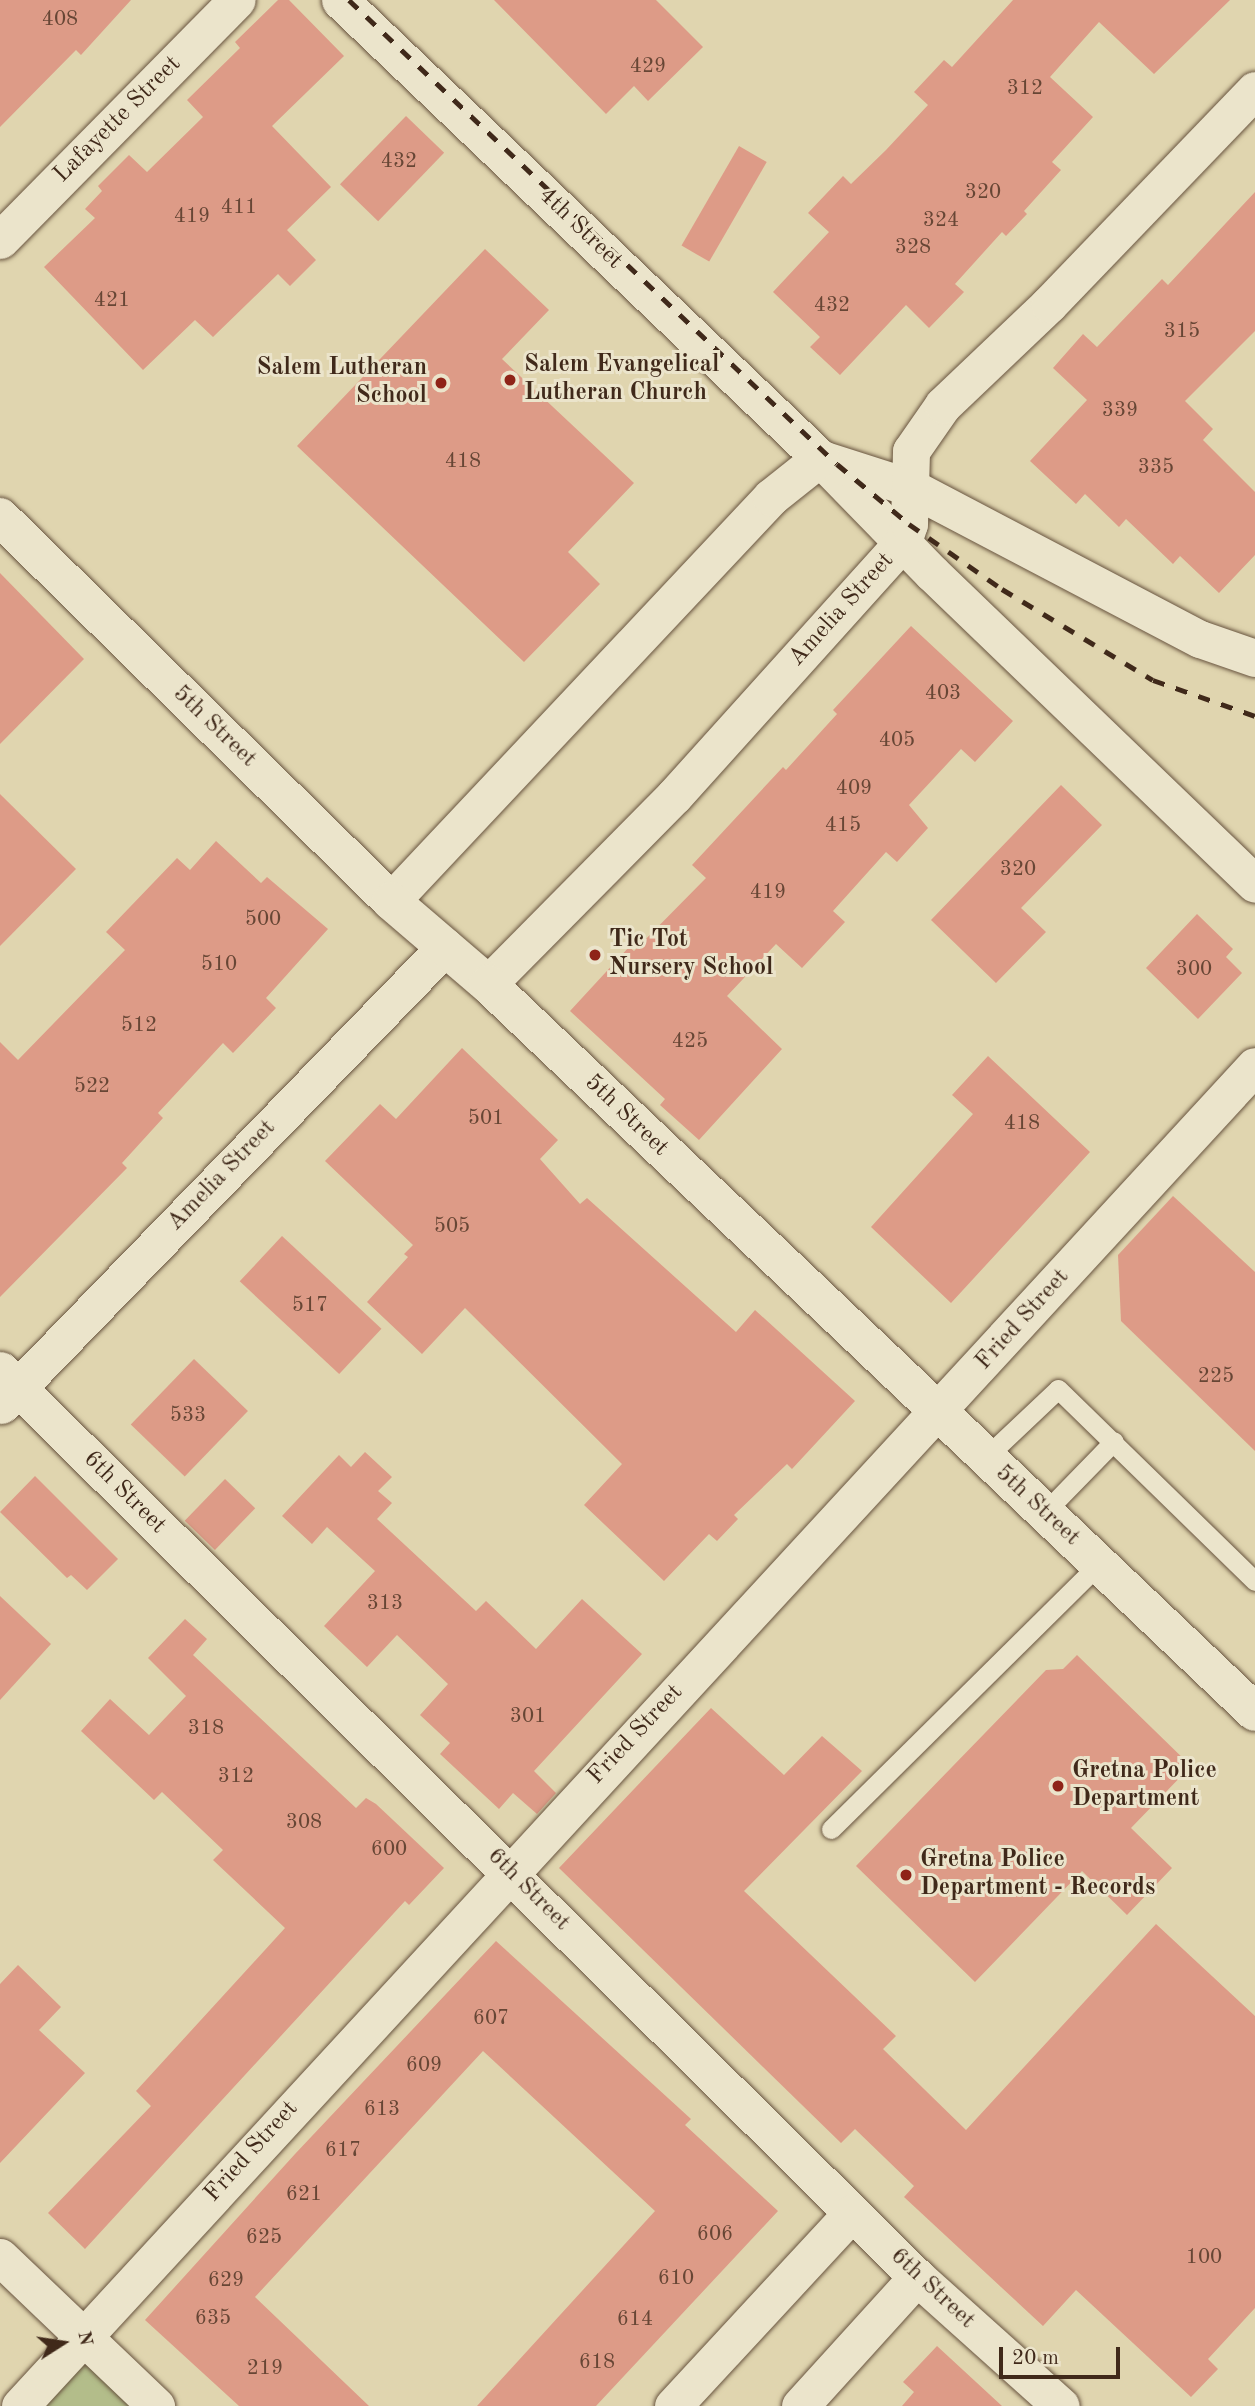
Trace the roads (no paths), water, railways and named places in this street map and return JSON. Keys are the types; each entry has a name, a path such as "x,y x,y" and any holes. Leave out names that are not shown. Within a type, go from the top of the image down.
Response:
{"main road":[{"name":"5th Street","path":"0,517 391,901 488,984 1099,1564 1250,1697"}],"street":[{"name":"Lafayette Street","path":"0,240 237,0"},
{"name":"4th Street","path":"340,0 820,458 1255,884"},
{"name":"Amelia Street","path":"488,984 674,796 904,542 912,488 911,451 943,405 1049,304 1255,90"},
{"path":"391,901 771,498 820,458 912,488 1200,639 1255,659"},
{"name":"Amelia Street","path":"5,1387 445,947"},
{"name":"Fried Street","path":"20,2406 509,1871 937,1413 1255,1066"},
{"name":"6th Street","path":"5,1387 509,1871 917,2277 1061,2406"},
{"path":"673,2406 852,2213"},
{"path":"0,2257 156,2406"},
{"path":"800,2406 917,2277"}],"lane":[{"path":"985,1458 1058,1388 1255,1581"},
{"path":"1044,1513 1114,1441"},
{"path":"831,1829 1099,1564"}],"railway":[{"path":"349,0 837,464 909,524 1002,589 1153,680 1255,716"}],"place":[{"name":"Salem Evangelical Lutheran Church","path":"510,380"},
{"name":"Salem Lutheran School","path":"441,383"},
{"name":"Tic Tot Nursery School","path":"595,955"},
{"name":"Gretna Police Department","path":"1058,1786"},
{"name":"Gretna Police Department - Records","path":"906,1875"}]}
